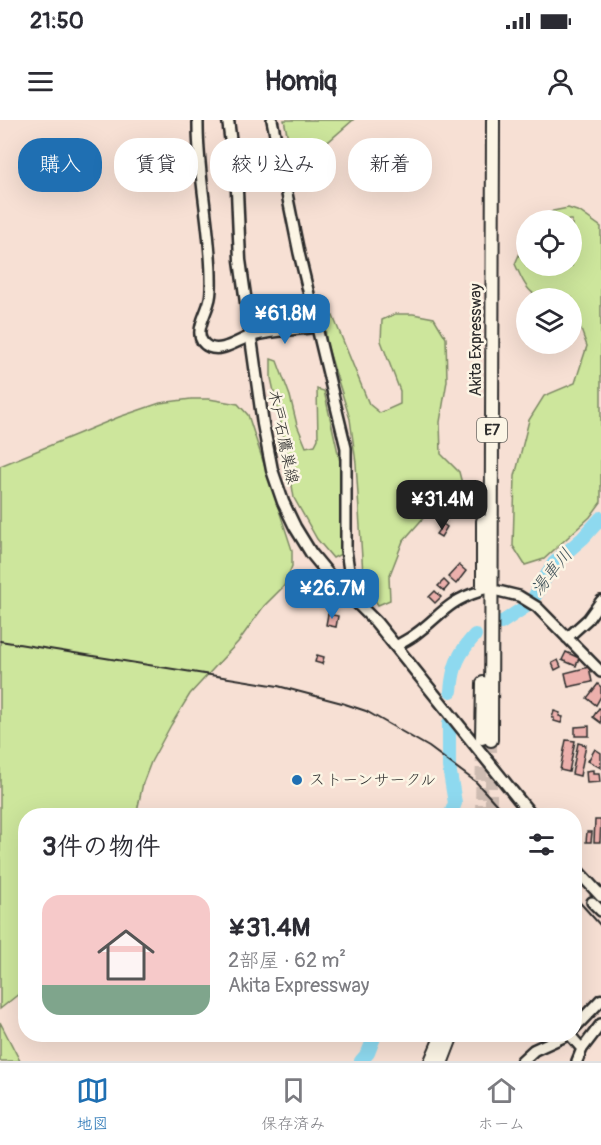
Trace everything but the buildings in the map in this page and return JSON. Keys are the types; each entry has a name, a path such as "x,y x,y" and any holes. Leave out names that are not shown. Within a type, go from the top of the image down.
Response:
{"highway":[{"name":"Akita Expressway","path":"485,120 487,739 493,120"},
{"path":"431,1061 439,1042"},
{"path":"442,1061 449,1042"}],"main road":[{"name":"木戸石鷹巣線","path":"228,120 237,191 240,260 269,459 283,502 311,553 376,622 526,808"},
{"path":"582,878 597,899"},
{"path":"582,1020 601,1000"},
{"path":"522,1061 534,1050 552,1042"}],"street":[{"path":"198,120 198,147 211,274 210,301 201,323 202,341 213,348 235,344 251,336 316,327"},
{"path":"272,120 316,327 346,448 346,550 351,584 346,591"},
{"path":"498,591 519,596 537,607 601,672"},
{"path":"396,646 418,633 429,621 457,600 478,592"},
{"path":"567,638 588,619 601,601"},
{"path":"597,899 601,911"},
{"path":"577,1061 582,1049 601,1024"},
{"path":"575,1042 582,1049"}],"green space":[{"path":"284,120 353,120 332,138 288,138"},
{"path":"582,213 601,227 601,502 590,517 544,559 525,565 513,546 515,476 529,420 544,396 575,383 587,346 582,332 582,288 528,288 521,276 582,276"},
{"path":"395,314 413,314 434,318 446,338 447,381 440,422 441,454 459,472 465,495 452,508 426,515 403,541 389,577 390,600 378,605 363,574 356,463 350,419 326,342 325,320 333,316 369,404 380,413 400,404 400,391 381,341 382,320"},
{"path":"271,359 277,361 306,447 315,445 318,439 317,389 324,391 341,466 341,554 333,558 317,539 294,498 271,378"},
{"path":"209,399 238,404 248,415 292,550 292,566 284,586 264,606 238,642 190,694 151,762 143,783 138,808 18,808 18,995 0,1009 0,466 119,417 160,403"},
{"path":"0,1022 20,1061 0,1061"}],"waterway":[{"name":"湯車川","path":"501,623 533,599 554,563 583,538 601,518"},
{"name":"湯車川","path":"451,691 457,661 475,635"},
{"name":"湯車川","path":"449,723 449,767 455,803 453,808"},
{"name":"湯車川","path":"361,1061 368,1053 372,1042"}],"tunnel":[{"path":"481,808 482,738"},
{"path":"491,740 491,808"}],"railway":[{"path":"0,641 278,686 366,711 429,747 476,782 500,808"},
{"path":"582,905 601,926"}],"place":[{"name":"ストーンサークル","path":"297,780"}]}
